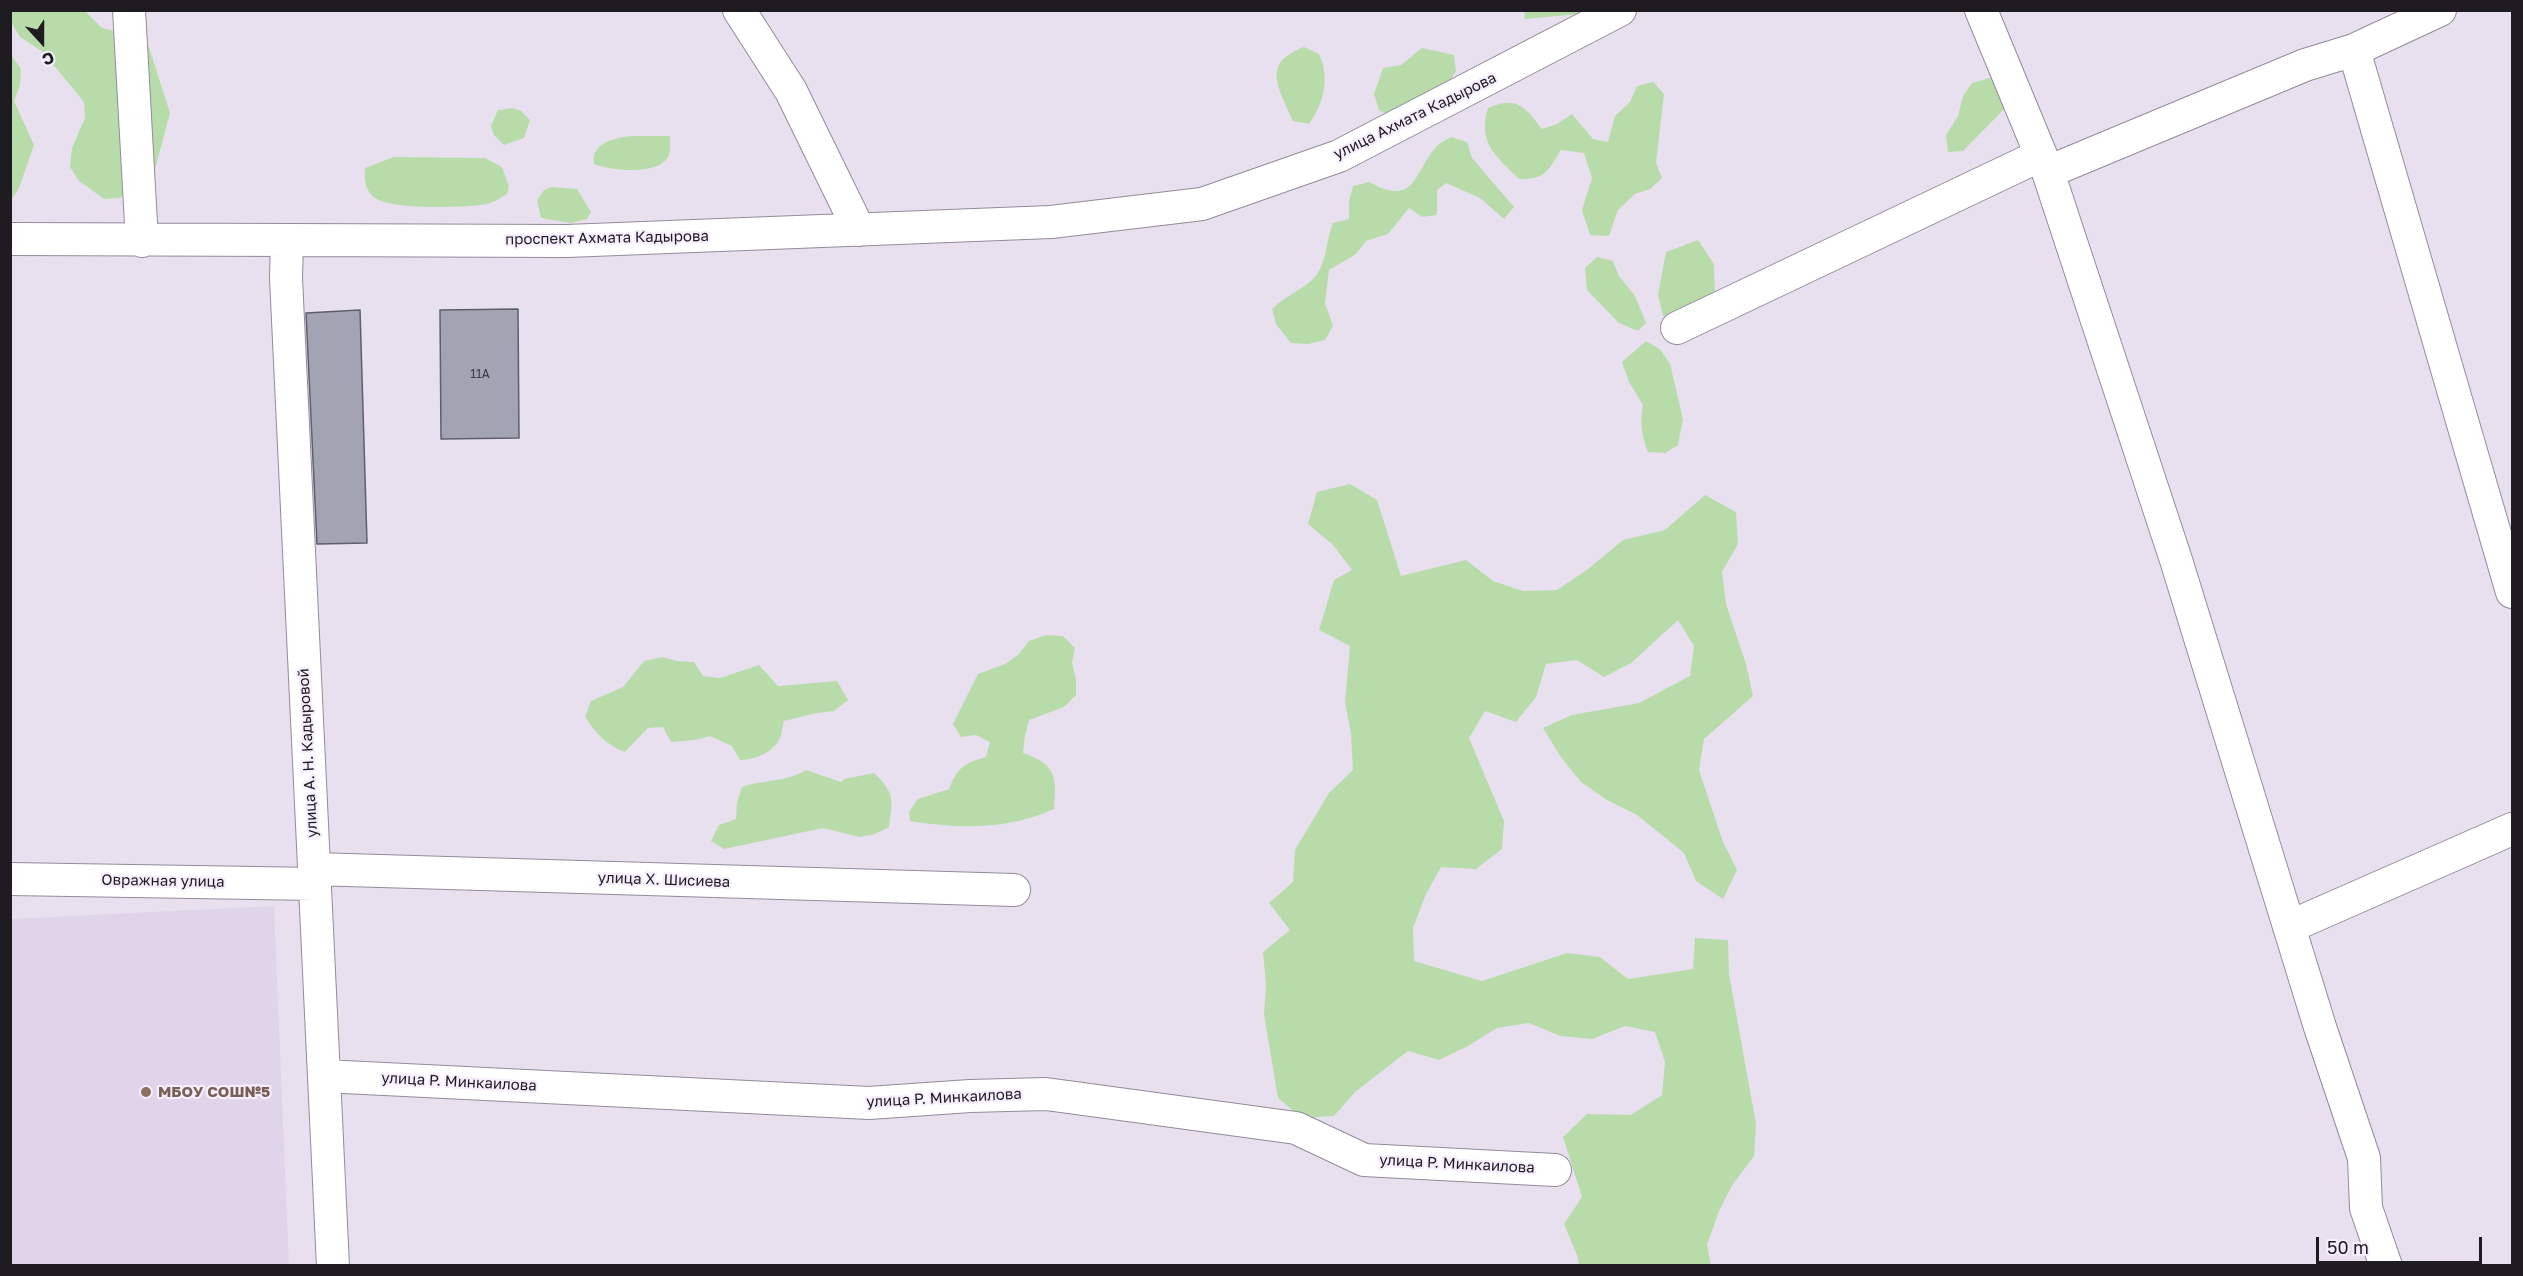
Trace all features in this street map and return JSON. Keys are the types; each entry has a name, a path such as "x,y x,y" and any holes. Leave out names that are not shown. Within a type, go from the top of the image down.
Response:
{"street":[{"path":"129,10 142,241"},
{"path":"739,10 791,91 858,230"},
{"name":"улица Ахмата Кадырова","path":"1202,204 1339,156 1620,10"},
{"path":"1981,10 2045,164 2176,560 2289,927 2364,1158 2366,1208 2386,1266"},
{"path":"1677,328 2045,164 2305,65 2354,50 2440,10"},
{"path":"2354,50 2512,592"},
{"name":"проспект Ахмата Кадырова","path":"10,239 567,241 1051,222 1202,204"},
{"name":"улица А. Н. Кадыровой","path":"288,241 286,290 333,1266"},
{"path":"2289,927 2512,829"},
{"name":"Овражная улица","path":"10,879 315,877"},
{"name":"улица Х. Шисиева","path":"315,877 1014,890"},
{"name":"улица Р. Минкаилова","path":"324,1076 869,1102 1046,1094 1296,1128 1364,1160 1555,1170"}],"shaded area":[{"name":"МБОУ СОШ№5","path":"274,906 289,1265 11,1265 11,919"}],"green space":[{"path":"11,11 85,11 102,28 135,36 149,47 170,113 156,166 120,198 104,199 78,180 70,167 72,148 85,118 84,102 43,52 20,37 11,22"},
{"path":"1524,11 1586,11 1579,14 1525,19"},
{"path":"1304,47 1319,54 1325,81 1322,99 1309,124 1293,121 1277,78 1277,69 1282,61"},
{"path":"1422,48 1454,55 1456,71 1447,85 1393,118 1379,110 1374,94 1383,68 1401,65"},
{"path":"11,55 21,69 20,85 14,101 34,145 19,188 11,200"},
{"path":"1997,76 2006,107 1963,151 1948,152 1946,135 1958,116 1963,96 1972,83"},
{"path":"1653,82 1664,94 1656,163 1662,178 1650,189 1635,194 1618,210 1609,236 1590,235 1582,210 1592,178 1584,153 1561,150 1541,176 1519,179 1497,156 1487,140 1485,120 1488,108 1498,104 1513,103 1525,109 1542,129 1557,124 1572,114 1593,139 1608,142 1615,116 1630,102 1637,86"},
{"path":"513,108 521,111 530,120 524,138 504,145 494,135 491,126 498,110"},
{"path":"632,136 670,136 669,155 664,162 646,169 623,170 594,164 596,151 605,143"},
{"path":"1451,137 1467,142 1472,158 1514,207 1504,219 1480,198 1446,183 1437,190 1437,215 1422,217 1409,208 1388,234 1366,241 1356,254 1329,270 1325,303 1333,326 1325,340 1308,344 1291,343 1276,324 1272,309 1316,275 1323,261 1333,223 1349,219 1349,201 1353,186 1369,182 1384,189 1396,191 1404,189 1417,177 1435,148"},
{"path":"394,157 485,158 502,167 509,186 507,194 489,203 462,206 429,207 384,202 369,192 365,180 365,168"},
{"path":"551,187 577,189 591,212 587,219 571,223 541,218 537,200 544,190"},
{"path":"1698,240 1714,264 1715,298 1681,313 1663,316 1658,295 1666,252"},
{"path":"1597,257 1613,261 1619,276 1635,296 1646,323 1638,331 1619,323 1587,290 1585,268"},
{"path":"1646,341 1660,349 1670,364 1683,419 1678,445 1665,453 1648,452 1642,428 1643,405 1629,382 1622,362"},
{"path":"1350,484 1377,500 1401,576 1466,560 1493,581 1523,591 1557,590 1588,569 1623,540 1665,530 1705,495 1736,512 1738,544 1722,572 1726,604 1746,664 1753,696 1704,739 1699,770 1723,842 1737,870 1723,899 1696,881 1684,853 1637,815 1607,800 1581,782 1560,756 1543,728 1572,715 1639,703 1690,676 1694,646 1678,620 1631,663 1604,677 1577,660 1546,664 1536,697 1516,722 1485,711 1469,738 1504,821 1502,849 1476,869 1441,867 1426,894 1413,928 1414,961 1482,981 1567,953 1600,957 1628,979 1693,969 1695,938 1728,940 1729,974 1756,1124 1754,1156 1733,1184 1719,1211 1707,1245 1711,1265 1579,1265 1564,1224 1582,1197 1563,1137 1587,1114 1631,1115 1662,1095 1665,1062 1655,1032 1625,1026 1592,1039 1560,1036 1529,1023 1497,1028 1439,1060 1408,1051 1355,1092 1334,1116 1302,1118 1278,1098 1264,1015 1266,985 1263,952 1290,930 1269,903 1293,882 1295,850 1329,793 1353,770 1351,734 1345,702 1350,646 1319,630 1334,580 1352,570 1333,545 1308,524 1317,492"},
{"path":"1046,635 1063,636 1075,648 1072,663 1076,679 1076,695 1064,707 1029,720 1023,753 1042,762 1052,773 1055,788 1054,809 1019,821 983,826 910,821 909,812 918,799 949,789 962,767 986,757 990,742 976,735 961,737 953,724 978,674 1005,664 1019,654 1029,641"},
{"path":"662,657 694,662 703,676 720,678 759,665 778,686 837,681 848,700 834,711 784,721 781,736 776,745 762,755 751,759 740,760 732,746 710,736 671,742 663,727 648,728 625,752 612,746 602,738 585,717 591,701 623,687 644,661"},
{"path":"806,770 841,782 844,779 874,773 886,786 891,797 889,827 875,834 859,837 823,828 724,849 711,841 719,825 736,819 737,802 742,787 790,777"}],"building":[{"path":"518,309 519,438 441,439 440,310"},
{"path":"360,310 367,543 317,544 306,313"}],"place":[{"name":"МБОУ СОШ№5","path":"146,1092"}]}
